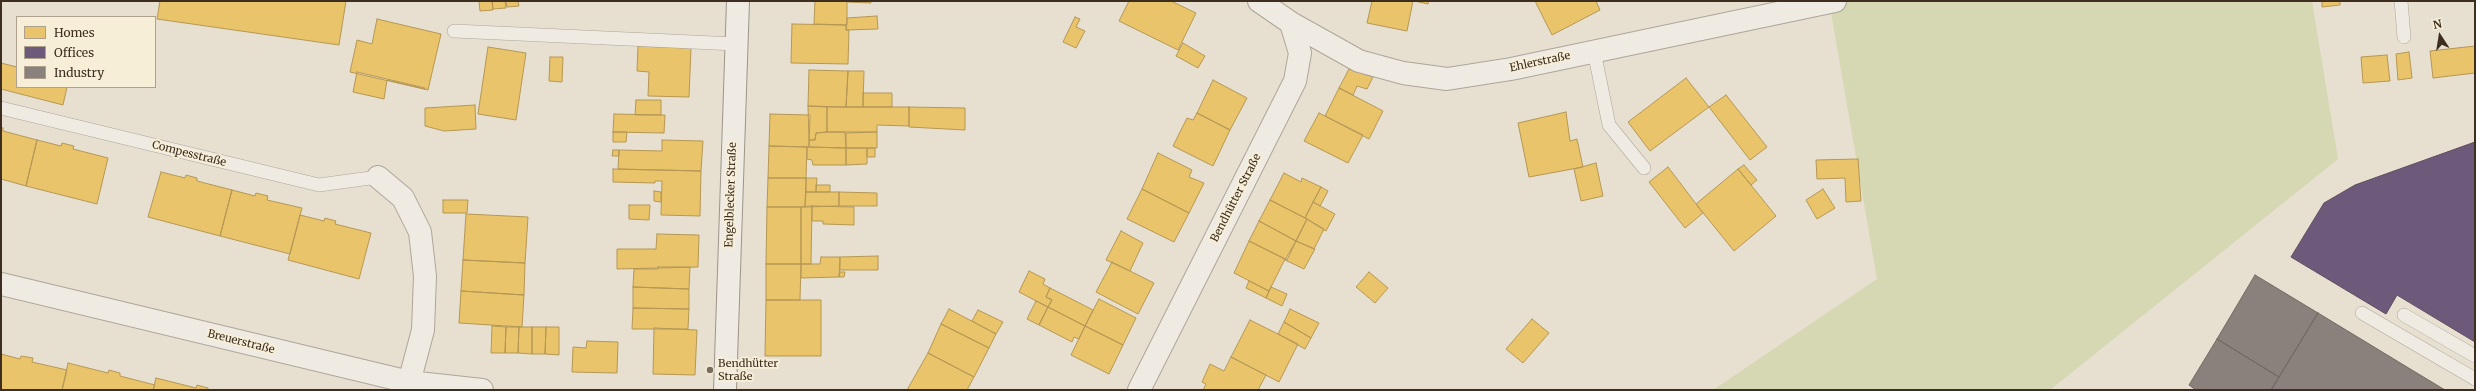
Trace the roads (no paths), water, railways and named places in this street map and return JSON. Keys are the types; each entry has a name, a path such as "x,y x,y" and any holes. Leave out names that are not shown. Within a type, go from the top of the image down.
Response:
{"street":[{"name":"Engelblecker Straße","path":"725,390 738,1"},
{"name":"Ehlerstraße","path":"1259,1 1290,23 1359,61 1403,73 1447,79 1511,69 1835,1"},
{"name":"Bendhütter Straße","path":"1139,390 1295,81 1300,53 1290,23"},
{"path":"378,176 402,198 420,232 425,276 422,330 408,386"},
{"name":"Breuerstraße","path":"1,284 408,386 482,390"}],"lane":[{"name":"Bendhütter Straße","path":"1279,1 1290,23"},
{"path":"2401,1 2404,37"},
{"path":"454,31 736,44"},
{"path":"1594,51 1609,125 1644,168"},
{"name":"Compesstraße","path":"1,108 319,185 378,176"},
{"path":"2362,313 2475,379"},
{"path":"2404,315 2475,356"}],"place":[{"name":"Bendhütter Straße","path":"710,370"}]}
